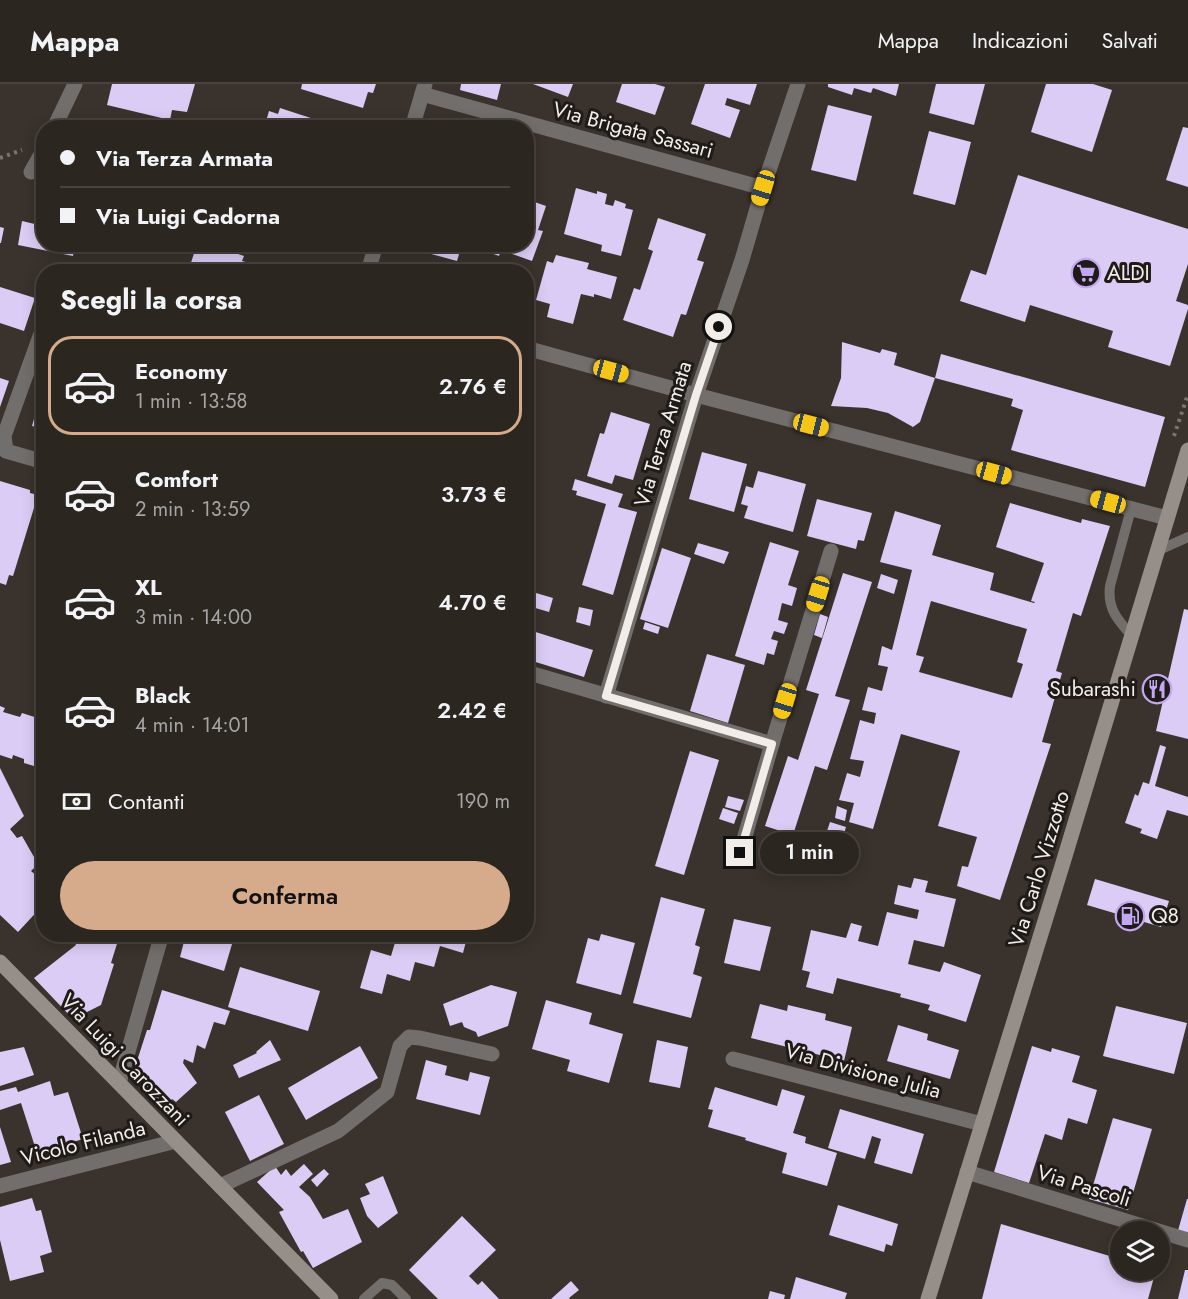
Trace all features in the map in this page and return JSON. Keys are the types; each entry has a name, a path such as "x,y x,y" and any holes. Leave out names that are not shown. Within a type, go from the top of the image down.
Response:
{"street":[{"path":"58,120 75,84"},
{"name":"Via Terza Armata","path":"606,696 696,395 798,84"},
{"path":"414,120 423,89"},
{"name":"Via Brigata Sassari","path":"423,89 529,120"},
{"name":"Via Brigata Sassari","path":"534,121 763,188"},
{"path":"31,172 36,163"},
{"path":"36,347 4,436 6,451 36,460"},
{"path":"534,350 1167,518"},
{"name":"Via Carlo Vizzotto","path":"928,1299 1188,450"},
{"path":"740,853 831,551"},
{"path":"534,674 772,744"},
{"path":"119,1083 160,942"},
{"name":"Via Luigi Carozzani","path":"0,962 331,1299"},
{"path":"220,1186 338,1131 387,1092 399,1046 410,1037 492,1054"},
{"name":"Via Divisione Julia","path":"733,1059 982,1124"},
{"name":"Vicolo Filanda","path":"0,1186 176,1141"},
{"name":"Via Pascoli","path":"967,1172 1188,1240"}],"lane":[{"path":"1131,508 1108,598 1119,622 1132,636"},
{"path":"1157,550 1188,537"},
{"path":"364,1299 382,1283 392,1285 406,1299"}],"building":[{"path":"112,84 195,84 187,112 172,110 170,120 107,105"},
{"path":"302,84 376,84 373,93 368,92 363,108 301,89"},
{"path":"461,84 501,84 497,100 460,90"},
{"path":"533,84 573,84 568,97"},
{"path":"622,84 655,84 665,87 655,115 616,102"},
{"path":"705,84 757,84 750,105 727,98 725,105 740,110 730,138 691,124"},
{"path":"828,84 899,84 896,96 873,88 871,93 854,88 852,95 828,87"},
{"path":"936,84 985,84 974,125 929,113"},
{"path":"1046,84 1093,84 1112,90 1092,152 1031,132"},
{"path":"828,105 872,116 856,181 811,170"},
{"path":"280,108 317,120 266,120 269,111 278,114"},
{"path":"1183,127 1188,128 1188,187 1166,180"},
{"path":"929,131 971,142 955,205 913,194"},
{"name":"ALDI","path":"1018,175 1188,229 1188,264 1176,301 1188,305 1188,309 1170,366 1108,347 1113,331 1030,305 1025,322 960,301 971,270 986,275"},
{"path":"576,188 597,194 597,191 607,194 605,204 613,206 615,200 626,204 625,208 633,210 621,256 601,251 602,245 564,234"},
{"path":"534,202 546,206 538,230 543,231 532,261 507,252 534,252"},
{"path":"658,218 706,234 697,260 704,262 686,315 681,314 673,337 623,320 634,288 640,290 653,251 648,249"},
{"path":"22,221 36,224 36,249 18,245"},
{"path":"0,227 4,228 1,243 0,243"},
{"path":"53,252 74,252 73,256"},
{"path":"194,252 232,252 244,256 242,261 252,264 191,264"},
{"path":"424,252 460,252 457,261"},
{"path":"488,252 500,252 499,256"},
{"path":"556,255 589,263 587,269 617,277 611,299 594,294 594,297 581,294 573,324 547,317 550,304 536,300 547,261 553,263"},
{"path":"0,287 35,298 24,331 0,323"},
{"path":"842,342 880,353 882,349 897,353 894,365 935,378 920,422 913,427 888,413 867,408 831,406 841,378"},
{"path":"941,354 1165,417 1145,487 1011,450 1023,410 1011,406 1013,399 935,378"},
{"path":"0,378 9,381 0,407"},
{"path":"36,412 36,427 32,426"},
{"path":"611,412 650,424 633,480 615,475 612,484 587,476 600,433 604,434"},
{"path":"702,452 747,464 734,512 689,499"},
{"path":"758,471 806,484 793,532 744,518 748,506 741,504 746,486 753,488"},
{"path":"575,479 623,494 618,507 637,512 613,595 582,585 606,504 576,495 577,491 572,490"},
{"path":"0,481 30,490 30,493 36,494 36,501 13,576 9,575 6,585 0,583"},
{"path":"817,499 872,513 864,541 858,540 856,549 807,536"},
{"path":"1010,503 1081,523 1082,519 1110,526 1081,616 1073,613 1056,671 1062,673 1042,742 1051,744 1000,900 957,886 962,866 968,867 977,837 938,826 960,751 901,734 873,829 849,822 854,803 839,800 847,773 860,777 864,761 850,759 860,720 874,724 876,713 862,710 868,687 882,691 888,667 878,665 882,646 892,650 912,570 880,562 895,511 941,525 932,555 994,573 990,590 1034,603 1031,601 1044,563 996,547","holes":["931,601 1027,629 1017,662 1023,664 1012,698 919,672 924,657 916,655"]},
{"path":"770,542 799,551 788,585 797,588 792,606 782,603 778,620 788,623 784,634 774,631 771,639 778,641 774,655 767,653 764,665 735,656"},
{"path":"698,543 729,552 724,564 694,554"},
{"path":"662,548 691,558 668,628 640,619"},
{"path":"843,573 872,582 835,696 850,700 827,770 815,766 793,835 765,826 788,756 798,760 819,694 806,690"},
{"path":"881,574 898,580 894,594 877,588"},
{"path":"536,593 553,598 549,612 534,608"},
{"path":"579,607 593,610 590,626 576,622"},
{"path":"1184,609 1188,610 1188,739 1156,731"},
{"path":"820,614 828,617 822,638 814,635"},
{"path":"645,622 660,627 658,634 643,629"},
{"path":"534,632 593,650 584,677 534,661"},
{"path":"707,654 745,665 728,723 690,711"},
{"path":"0,706 5,708 3,712 20,717 22,713 36,717 36,767 24,763 24,759 13,755 12,759 0,755"},
{"path":"1160,745 1166,747 1155,786 1188,797 1188,816 1167,810 1157,839 1140,833 1142,829 1125,823 1135,794 1138,796 1143,782 1149,784"},
{"path":"690,751 719,760 684,875 655,866"},
{"path":"0,768 24,816 10,829 17,838 22,836 36,860 36,866 31,871 36,875 36,913 18,932 0,915"},
{"path":"728,796 744,800 740,811 725,807"},
{"path":"837,806 847,810 845,821 835,818"},
{"path":"723,808 738,813 734,824 719,819"},
{"path":"830,822 846,827 842,840 826,834"},
{"path":"822,835 824,846 806,852 801,842"},
{"path":"914,878 928,881 925,892 956,899 944,947 914,940 908,964 940,972 944,962 981,975 966,1022 928,1010 930,1005 900,997 901,994 837,978 833,994 806,987 810,972 802,970 811,930 846,938 851,923 862,926 858,941 878,946 887,912 917,919 919,910 894,904 898,885 911,888"},
{"path":"1095,879 1169,901 1161,927 1087,905"},
{"path":"661,897 705,909 695,945 700,947 693,974 702,977 691,1018 633,1003"},
{"path":"734,919 771,927 760,971 724,963"},
{"path":"601,934 635,943 621,995 576,983 588,938 599,941"},
{"path":"75,942 118,942 111,963 114,964 101,1005 73,1019 34,978 76,945"},
{"path":"184,942 233,942 224,971 180,957"},
{"path":"395,942 466,942 463,953 440,946 434,967 415,962 410,981 387,974 382,994 360,988 371,950 391,956"},
{"path":"240,967 320,991 308,1031 228,1007"},
{"path":"491,985 517,992 508,1026 478,1037 476,1032 464,1027 462,1022 450,1026 443,1004"},
{"path":"162,990 230,1011 225,1025 214,1022 205,1049 197,1045 193,1063 184,1059 183,1063 197,1083 176,1102 172,1099 163,1110 140,1085 135,1067 147,1030 150,1030"},
{"path":"546,1000 592,1013 589,1024 623,1034 609,1083 567,1071 570,1060 532,1049"},
{"path":"760,1004 787,1011 788,1005 826,1014 825,1020 852,1027 844,1061 751,1038"},
{"path":"1116,1006 1187,1023 1174,1074 1103,1056"},
{"path":"898,1025 928,1034 927,1040 959,1050 950,1079 887,1061"},
{"path":"270,1040 281,1060 239,1078 233,1065 257,1053"},
{"path":"657,1040 688,1047 680,1088 649,1082"},
{"path":"360,1046 378,1078 306,1120 288,1088"},
{"path":"1032,1046 1051,1052 1052,1048 1080,1056 1072,1082 1097,1090 1087,1124 1068,1118 1062,1140 1045,1134 1029,1183 994,1172"},
{"path":"24,1047 34,1075 0,1086 0,1052"},
{"path":"426,1060 447,1066 445,1075 468,1081 470,1072 490,1077 480,1115 416,1099"},
{"path":"50,1081 54,1096 68,1092 83,1139 37,1153 21,1103 0,1110 0,1091 16,1087 18,1092"},
{"path":"715,1087 777,1106 782,1089 805,1096 793,1133 806,1137 805,1143 837,1153 827,1186 782,1173 787,1153 708,1127 713,1110 708,1109"},
{"path":"259,1095 284,1144 250,1161 225,1112"},
{"path":"840,1109 924,1134 912,1174 874,1163 881,1139 872,1136 865,1159 828,1148"},
{"path":"1113,1118 1152,1129 1128,1210 1089,1199"},
{"path":"0,1127 11,1162 0,1165"},
{"path":"304,1164 313,1174 299,1187 310,1197 323,1219 348,1209 362,1242 313,1268 303,1251 301,1252 279,1212 284,1210 257,1182 275,1166 281,1175 286,1169 291,1176"},
{"path":"324,1169 329,1174 317,1187 311,1180"},
{"path":"383,1176 398,1213 378,1228 367,1216 360,1198 370,1194 365,1184"},
{"path":"32,1198 36,1211 41,1210 52,1252 40,1256 44,1272 10,1281 0,1240 0,1207"},
{"path":"1188,1199 1188,1238 1177,1234"},
{"path":"838,1205 898,1224 892,1246 886,1244 884,1252 829,1235"},
{"path":"462,1216 496,1250 469,1276 478,1285 482,1281 499,1299 438,1299 409,1270"},
{"path":"1001,1224 1110,1256 1110,1281 1153,1281 1148,1299 982,1299"},
{"path":"1185,1270 1188,1270 1188,1299 1178,1299"},
{"path":"796,1277 847,1293 845,1299 790,1299"},
{"path":"571,1281 579,1290 570,1299 551,1299"},
{"path":"770,1291 785,1295 784,1299 768,1299"}],"place":[{"name":"ALDI","path":"1086,273"},
{"name":"Subarashi","path":"1157,689"},
{"name":"Q8","path":"1130,916"}],"route":[{"path":"719,327 696,395 606,696 772,744 740,853"}]}
